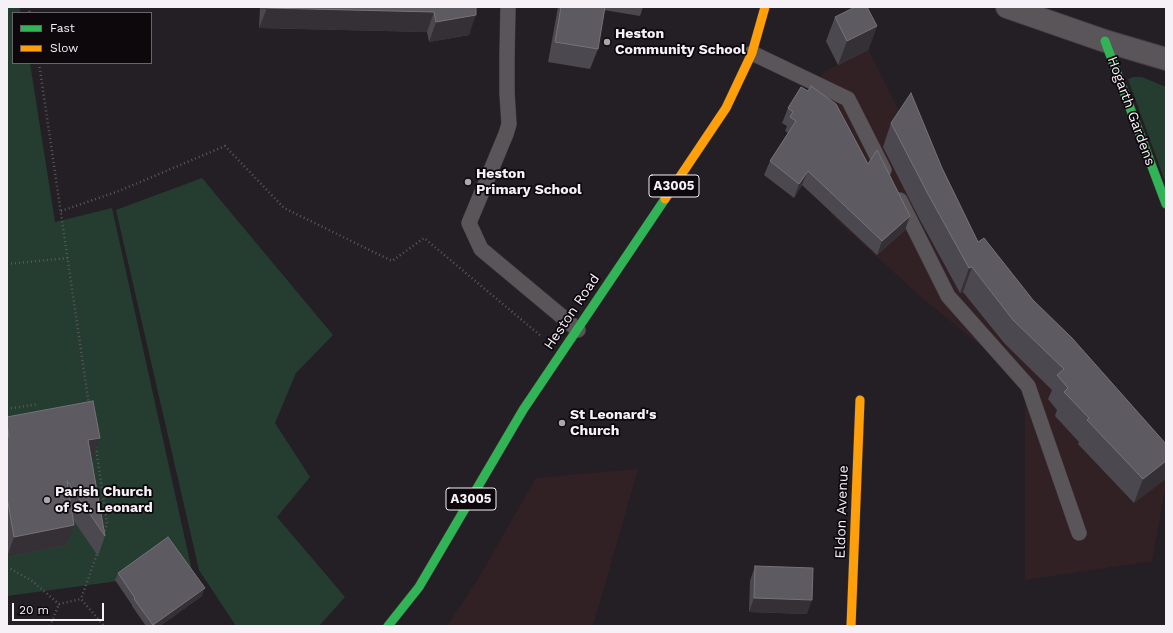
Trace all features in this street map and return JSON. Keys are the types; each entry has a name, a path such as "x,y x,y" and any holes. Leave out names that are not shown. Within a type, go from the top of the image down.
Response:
{"main road":[{"name":"Heston Road","path":"388,626 419,587 523,410 726,108 752,53 765,7"},
{"name":"Hogarth Gardens","path":"1105,41 1166,204"},
{"name":"Eldon Avenue","path":"851,626 860,400"}],"street":[{"name":"Hogarth Gardens","path":"1007,7 1105,41 1166,59"}],"lane":[{"path":"508,7 507,78 509,124 469,224 481,249 578,330"},
{"path":"752,53 848,99 948,296 1028,386 1079,533"}],"path":[{"path":"39,64 90,407"},
{"path":"61,211 119,191 225,146 284,208 392,261 424,238 561,353"},
{"path":"7,264 68,258"},
{"path":"7,409 38,404"},
{"path":"95,446 107,524 102,539"},
{"path":"81,599 99,546"},
{"path":"7,568 31,580 58,604"},
{"path":"58,604 81,599"},
{"path":"81,599 104,626"},
{"path":"50,626 58,604"}],"shaded area":[{"path":"856,25 902,117 933,192 1166,474 1166,483 1152,561 1025,580 1025,392 997,359 922,298 830,214 865,172 806,98 825,71 838,65 826,41"},
{"path":"638,469 593,626 447,626 475,584 536,478"}],"green space":[{"path":"7,7 19,7 21,12 12,12 12,64 30,64 55,222 112,208 192,571 7,596"},
{"path":"1142,77 1166,87 1166,184 1128,79"},
{"path":"202,178 333,335 296,373 275,423 310,477 277,517 345,597 319,626 236,626 199,570 116,210"}],"building":[{"path":"267,7 476,7 476,15 436,22 434,12"},
{"path":"561,7 605,7 598,49 555,42"},
{"path":"855,7 867,7 877,26 847,41 835,17"},
{"path":"811,86 836,104 868,164 877,150 910,216 882,241 808,171 799,184 770,161 796,121 790,117 793,112 788,108 801,87 808,91"},
{"path":"911,93 942,168 978,242 984,238 1033,300 1072,338 1166,444 1166,461 1143,479 1087,420 1089,418 1064,392 1068,388 1057,375 1064,369 1013,320 972,267 969,268 891,123"},
{"name":"Parish Church of St. Leonard","path":"93,401 100,438 88,440 105,536 67,481 74,525 14,537 7,497 7,438 9,437 7,417"},
{"path":"168,537 205,588 153,625 134,599 135,598 118,573"},
{"path":"755,566 813,568 812,600 754,598"}],"traffic: fast":[{"path":"1105,41 1166,204"},
{"path":"388,626 419,587 523,410 665,199"}],"traffic: slow":[{"path":"665,199 726,108 752,53 765,7"},
{"path":"851,626 860,400"}],"place":[{"name":"Heston Community School","path":"607,42"},
{"name":"Heston Primary School","path":"468,182"},
{"name":"St Leonard's Church","path":"562,423"},
{"name":"Parish Church of St. Leonard","path":"47,500"}]}
